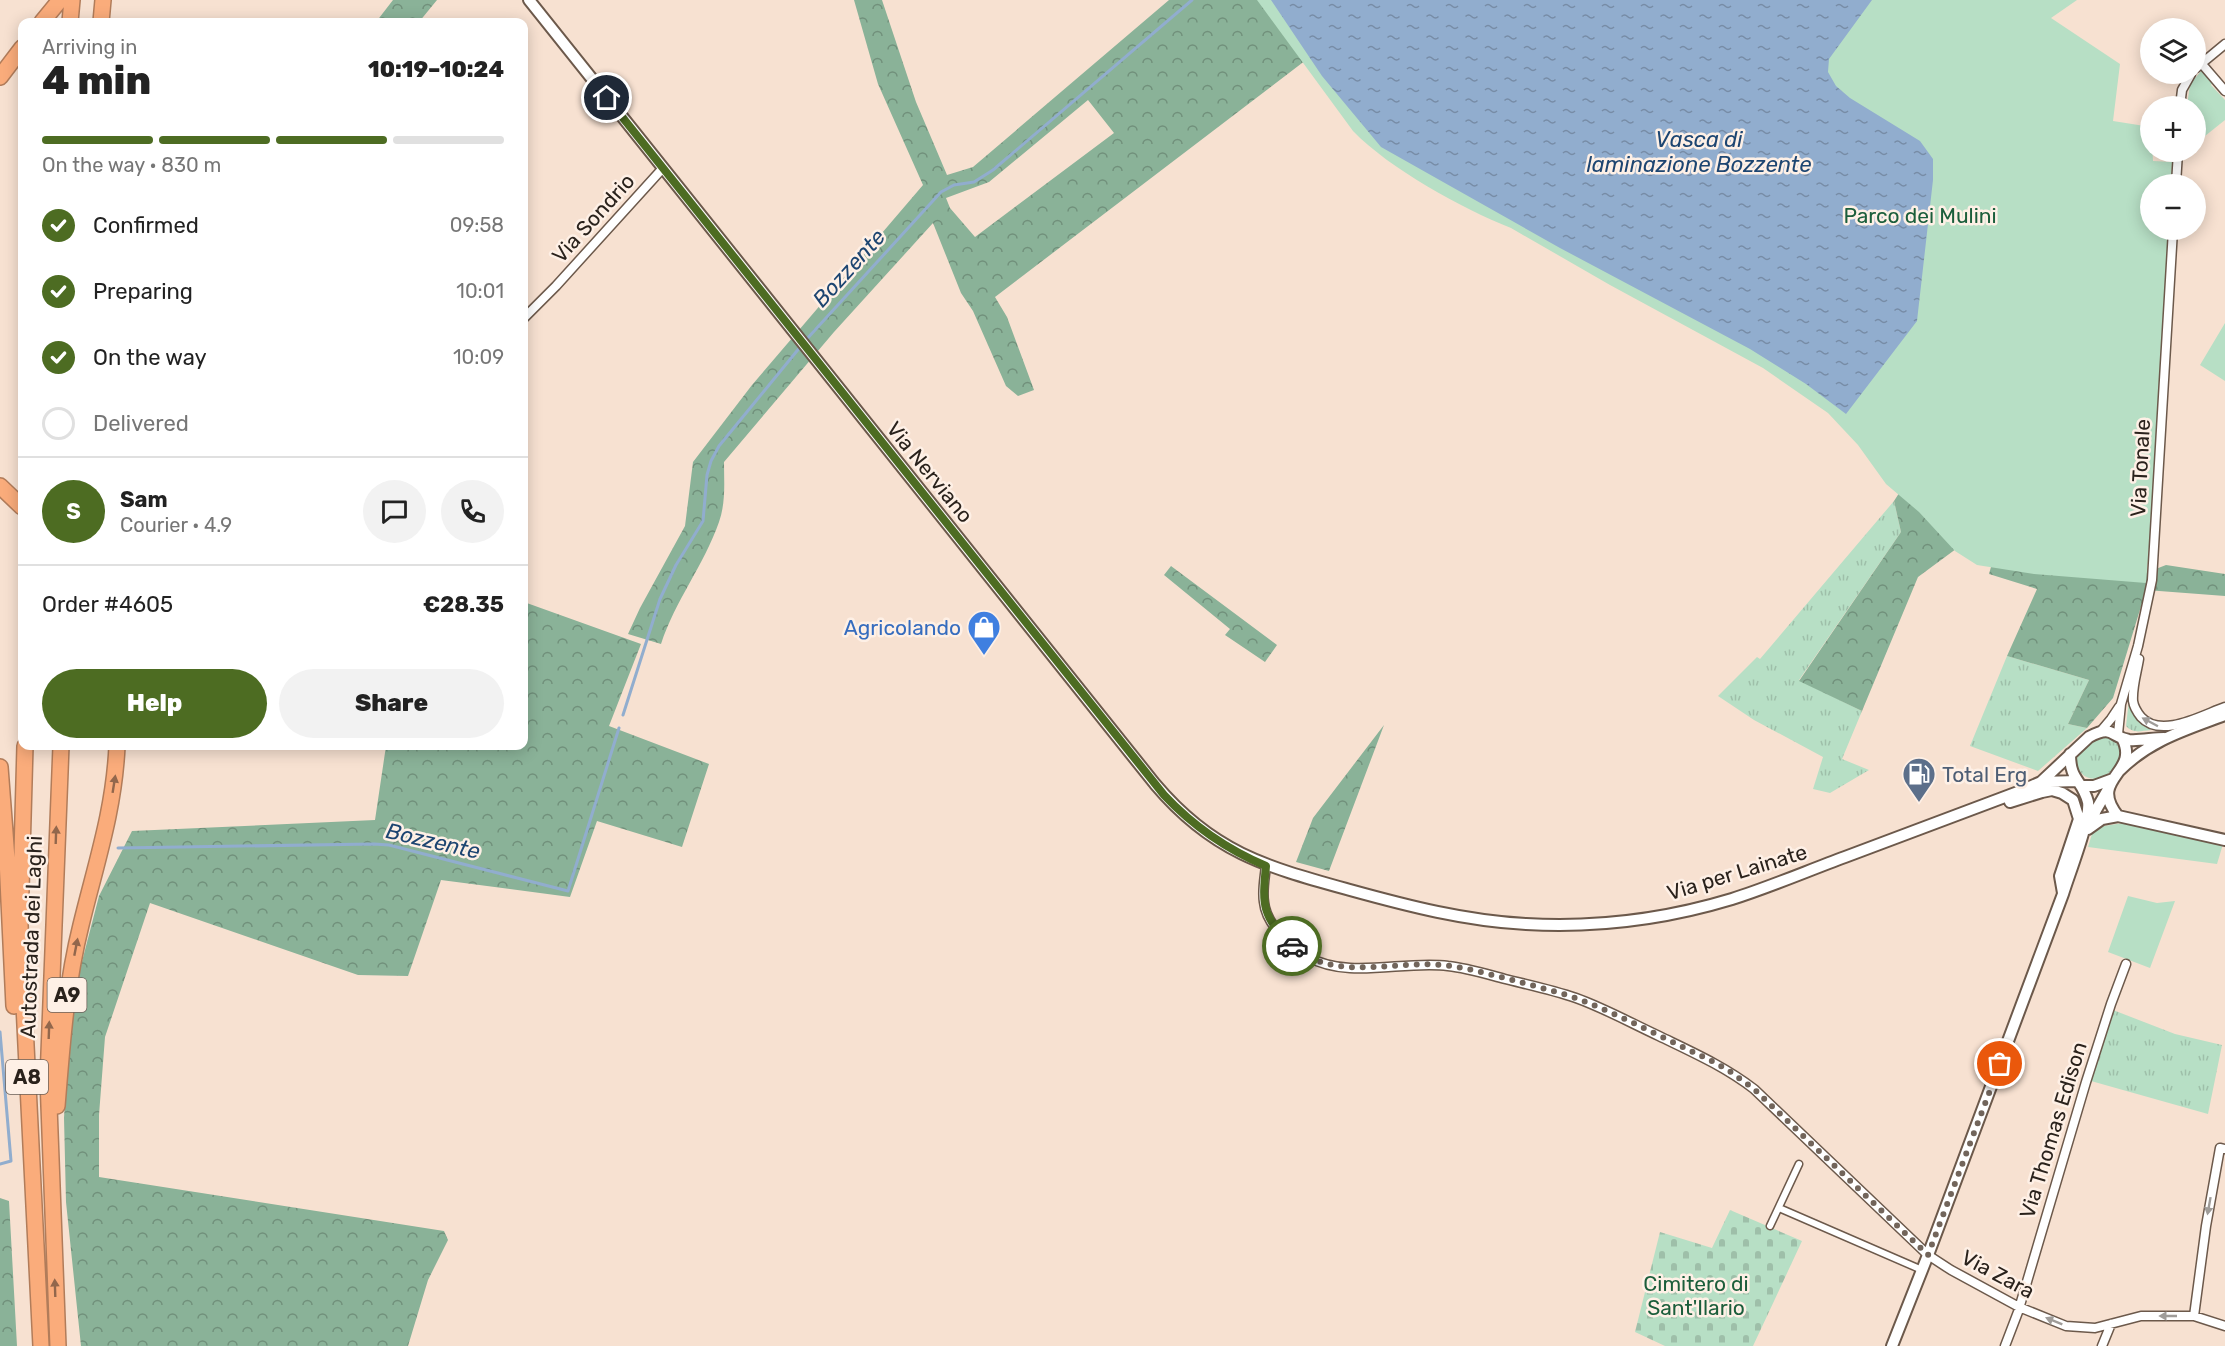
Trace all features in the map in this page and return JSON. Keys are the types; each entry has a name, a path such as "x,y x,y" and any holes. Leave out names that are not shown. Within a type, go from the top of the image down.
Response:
{"highway":[{"path":"45,18 60,0"},
{"path":"70,18 72,0"},
{"path":"101,18 103,0"},
{"path":"0,77 18,53"},
{"path":"0,486 18,503"},
{"name":"Autostrada dei Laghi","path":"25,750 20,925 41,1346"},
{"name":"Autostrada dei Laghi","path":"58,1346 48,1079 61,750"},
{"name":"A9","path":"51,1172 67,993 81,926 108,822 116,774 117,750"},
{"path":"0,767 33,1310 41,1346"}],"street":[{"name":"Via Nerviano","path":"529,0 1164,795 1211,836 1234,851 1266,866 1326,884"},
{"path":"2206,60 2225,44"},
{"path":"2206,73 2225,91"},
{"name":"Via Sondrio","path":"528,314 663,168"},
{"name":"Via Tonale","path":"2121,704 2138,646 2152,580 2172,240"},
{"path":"2138,646 2139,658 2133,701 2135,709 2143,720 2159,727 2178,724 2225,707"},
{"path":"2100,732 2121,704"},
{"path":"1892,1346 2063,894 2092,807 2107,791 2127,757 2127,751 2120,736 2121,704"},
{"path":"2080,783 2094,786 2116,775 2130,759 2164,738 2225,715"},
{"path":"2088,829 2092,807 2070,769 2070,754 2089,737 2100,732 2110,731 2134,740 2164,738"},
{"name":"Via per Lainate","path":"1326,884 1416,908 1490,921 1545,925 1620,922 1676,913 1730,899 1940,822 2041,782 2070,754"},
{"name":"Via per Lainate","path":"2041,782 2080,783"},
{"path":"1940,822 1953,822 2042,792 2052,790 2062,793 2073,800 2079,819 2060,876 2063,894"},
{"path":"2107,791 2114,817"},
{"path":"2092,807 2114,817 2225,840"},
{"path":"2080,840 2088,829 2102,819 2114,817"},
{"name":"Via Zara","path":"1266,866 1264,902 1269,918 1293,946 1316,961 1349,968 1426,964 1475,971 1552,990 1585,1001 1728,1070 1754,1089 1928,1255 2019,1307 2067,1326 2095,1328 2141,1316 2194,1316 2225,1326"},
{"name":"Via Thomas Edison","path":"2005,1346 2019,1307 2110,1004 2126,964"},
{"path":"2194,1316 2206,1226 2222,1149"},
{"path":"1770,1226 1799,1164"},
{"path":"1779,1208 1922,1270"},
{"path":"2102,1346 2111,1324"}],"green space":[{"path":"393,0 437,0 422,18 379,18"},
{"path":"854,0 882,0 916,102 947,175 973,167 1169,0 1262,0 1306,60 995,297 1007,317 1034,390 1018,396 1006,386 973,311 961,293 933,223 834,332 724,462 724,500 719,522 661,644 628,634 685,526 693,462 752,385 923,185 878,84","holes":["1088,100 1114,133 975,237 950,208 946,198 989,182"]},
{"name":"Parco dei Mulini","path":"1257,0 2077,0 2051,18 2120,64 2113,121 2140,125 2140,162 2172,162 2171,174 2140,174 2140,240 2170,240 2161,349 2159,434 2146,583 2034,574 1977,565 1955,551 1919,512 1886,484 1858,445 1828,413 1763,368 1511,228 1470,210 1427,186 1386,159 1353,131"},
{"path":"2206,72 2214,81 2211,85 2225,100 2225,120 2206,135 2206,96 2188,96 2190,84 2206,84"},
{"path":"2225,323 2225,381 2200,365"},
{"path":"1903,487 1960,546 1918,577 1862,711 1799,681 1901,532 1894,501"},
{"path":"1894,501 1901,532 1799,680 1862,711 1842,759 1869,770 1830,793 1813,789 1823,757 1754,720 1718,696 1757,657 1760,659"},
{"path":"1993,560 2143,574 2166,565 2225,574 2225,596 2146,590 2113,698 2087,728 2068,724 2089,680 2007,656 2037,589 1989,574"},
{"path":"1171,566 1277,645 1265,662 1225,635 1230,629 1164,575"},
{"path":"528,603 641,644 609,726 709,764 682,847 597,821 570,897 441,880 408,976 358,975 150,903 105,1037 99,1115 99,1177 444,1231 448,1240 428,1280 408,1346 81,1346 66,1202 64,1118 71,1004 99,896 132,831 375,820 385,750 528,750"},
{"path":"2007,656 2089,680 2068,724 2087,728 2038,771 1970,746"},
{"path":"2129,699 2137,718 2151,730 2135,731 2126,726"},
{"path":"1384,725 1329,871 1296,862 1313,818"},
{"path":"2107,736 2117,744 2120,754 2117,763 2111,772 2092,779 2083,774 2076,763 2078,757 2083,748 2091,742"},
{"path":"2123,823 2223,844 2217,864 2088,847 2092,834 2104,826"},
{"path":"2128,896 2157,903 2175,901 2150,968 2108,952"},
{"path":"2113,1010 2175,1034 2222,1045 2208,1114 2091,1081"},
{"path":"0,1198 9,1201 17,1346 0,1346"},
{"name":"Cimitero di Sant'Ilario","path":"1730,1210 1802,1241 1753,1346 1665,1346 1635,1332 1660,1232 1712,1248"}],"water":[{"name":"Vasca di laminazione Bozzente","path":"1271,0 1872,0 1829,59 1828,72 1836,86 1850,98 1920,141 1933,159 1933,180 1917,321 1846,414 1806,384 1750,349 1560,248 1381,147 1322,76"}],"waterway":[{"name":"Bozzente","path":"805,341 941,192 954,185 974,182 993,170 1192,0"},
{"name":"Bozzente","path":"623,715 660,599 676,565 703,521 707,475 711,461 719,446 801,346"},
{"name":"Bozzente","path":"118,848 389,845 568,891 619,728"},
{"name":"Bozzente","path":"0,1032 11,1161 0,1164"}],"way so far":[{"path":"1292,946 1313,960 1330,965 1349,968 1414,964 1451,966 1552,990 1593,1005 1710,1060 1754,1089 1928,1255 2000,1064"}],"place":[{"name":"Agricolando","path":"984,656"},
{"name":"Total Erg","path":"1919,803"}],"route":[{"path":"607,98 1164,795 1205,832 1228,847 1266,866 1263,894 1265,910 1274,925 1292,946"}]}
